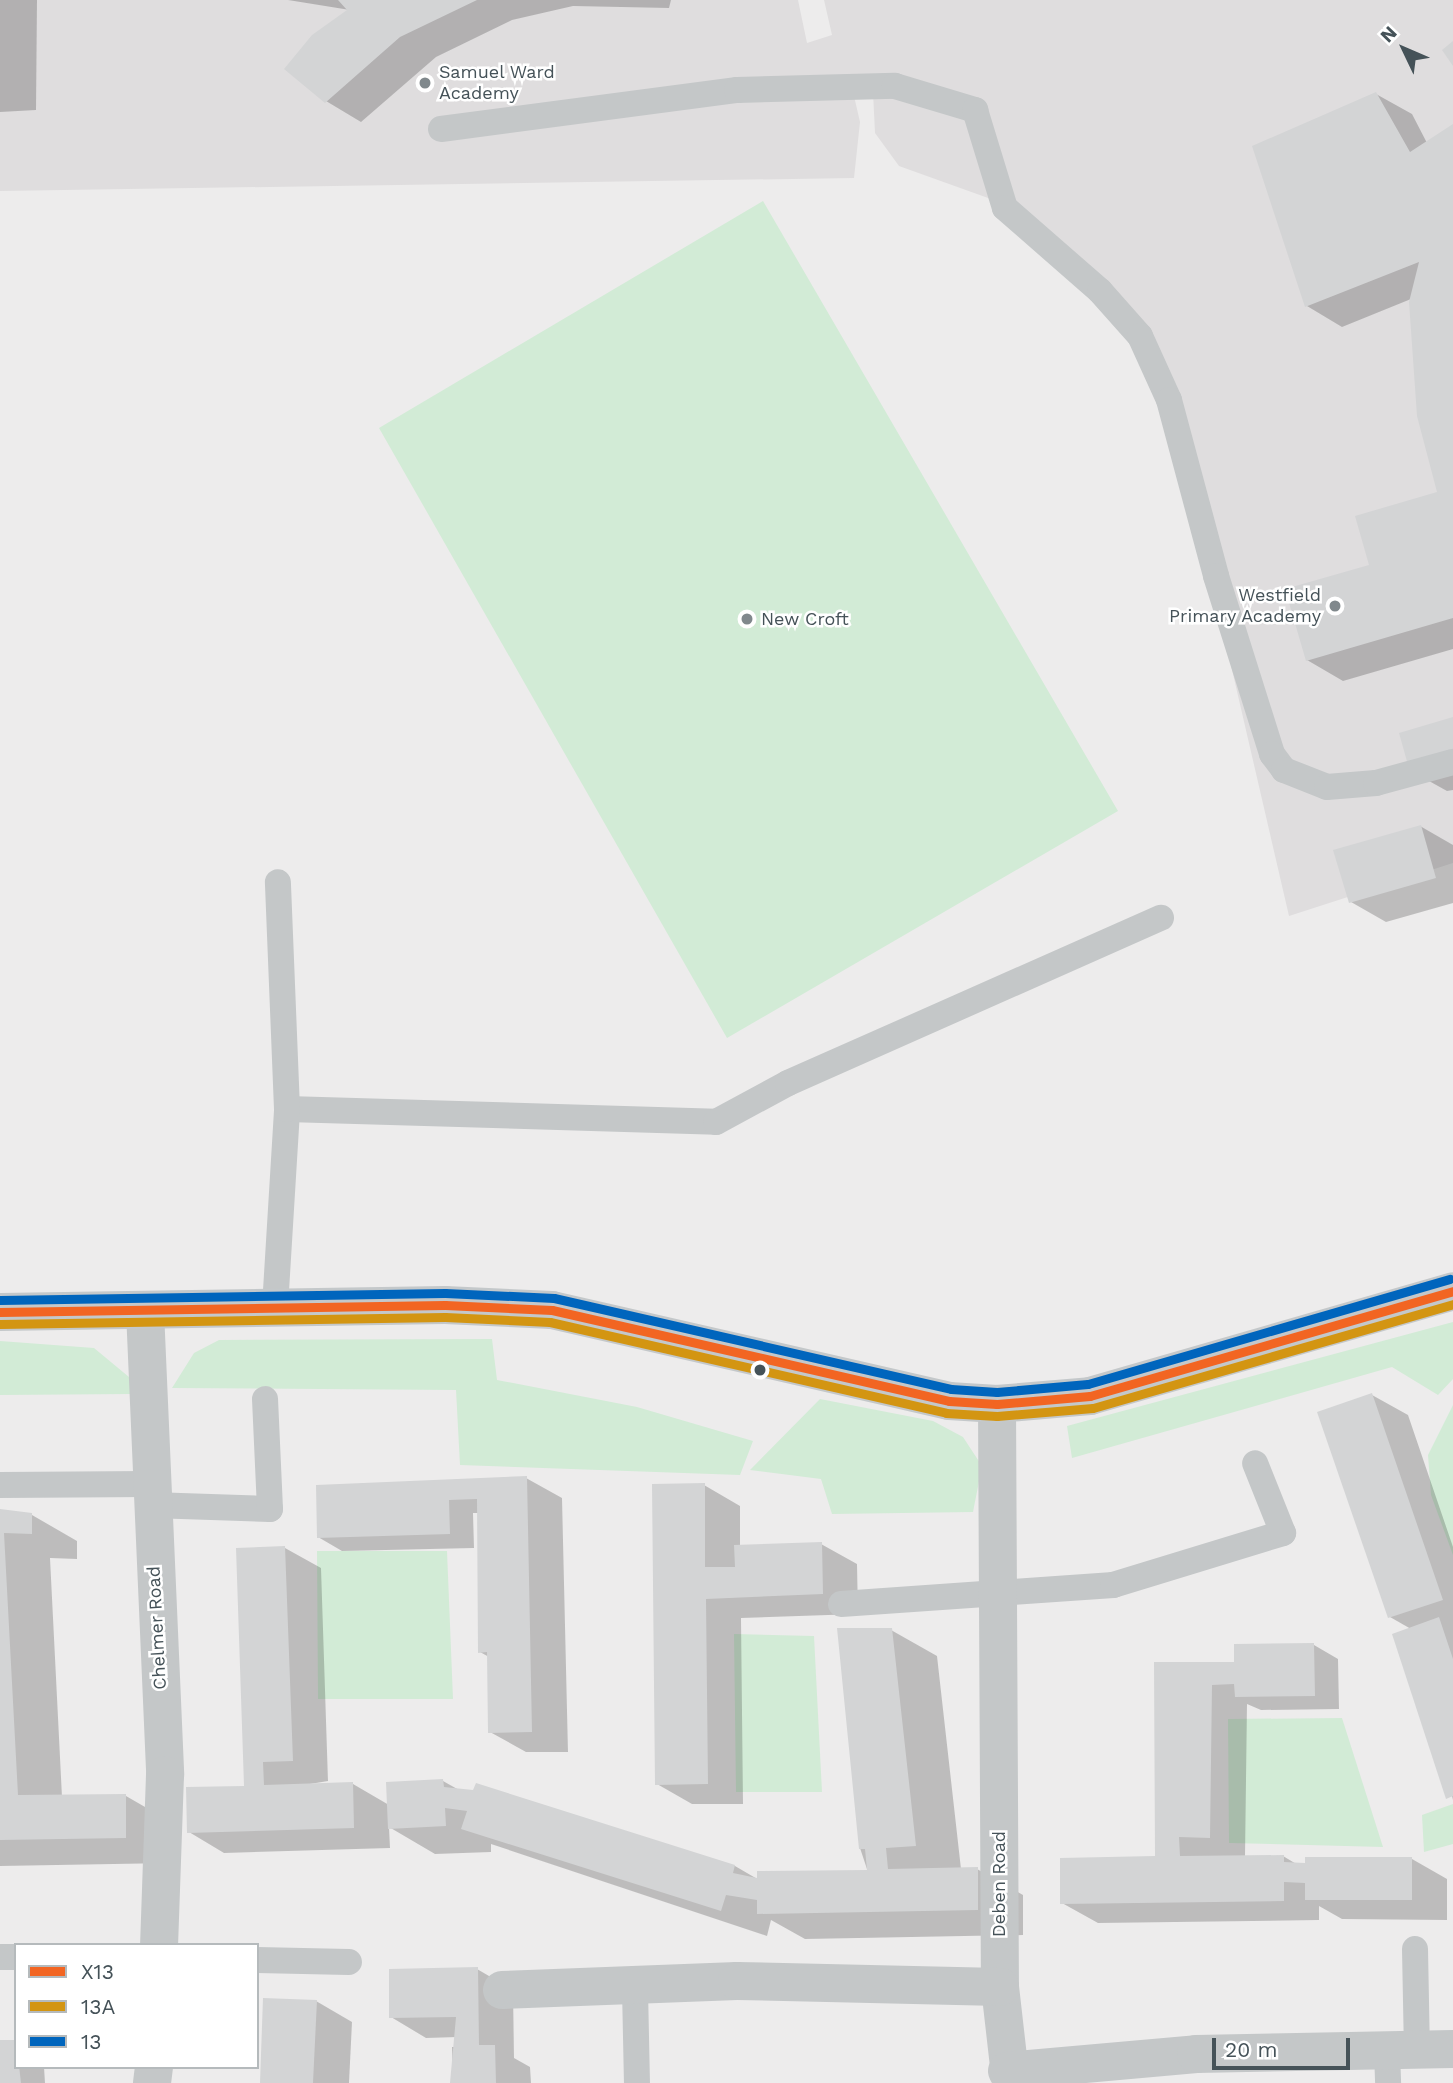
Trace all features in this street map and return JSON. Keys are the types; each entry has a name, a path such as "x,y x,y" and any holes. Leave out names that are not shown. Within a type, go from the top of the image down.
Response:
{"street":[{"path":"0,1312 275,1307 552,1310 949,1401 997,1404 1090,1396 1453,1290"},
{"name":"Chelmer Road","path":"145,1311 150,1495 165,1775 159,1943"},
{"name":"Deben Road","path":"997,1404 1000,1987 1009,2077 1196,2054 1411,2058"},
{"path":"502,1990 635,1989 737,1981 1000,1987"}],"lane":[{"path":"441,129 737,90 895,86 975,110 1005,208 1100,291 1140,336 1169,400 1220,588 1272,754 1284,770 1327,787 1376,783 1453,762"},
{"path":"275,1307 286,1109 278,882"},
{"path":"286,1109 716,1122 788,1083 1161,918"},
{"path":"0,1485 150,1495 270,1508 265,1399"},
{"path":"841,1604 998,1597 1113,1585 1283,1533 1255,1463"},
{"path":"1411,2058 1415,1949"},
{"path":"259,1960 349,1962"},
{"path":"635,1989 637,2083"}],"shaded area":[{"name":"Westfield Primary Academy","path":"0,0 798,0 807,43 832,35 824,0 1453,0 1453,863 1289,916 1158,350 1002,203 899,166 875,133 873,92 851,83 860,122 854,178 0,191"}],"green space":[{"name":"New Croft","path":"763,201 1118,811 727,1038 379,428"},
{"path":"1453,1322 1453,1379 1438,1395 1392,1367 1072,1458 1067,1426"},
{"path":"492,1339 497,1380 637,1407 753,1441 740,1475 460,1465 456,1390 172,1388 194,1353 219,1340"},
{"path":"0,1341 94,1348 129,1377 132,1394 0,1395"},
{"path":"820,1399 933,1421 963,1437 982,1466 973,1512 832,1514 821,1479 750,1470"},
{"path":"1453,1405 1453,1555 1431,1495 1428,1455"},
{"path":"317,1551 447,1551 453,1699 318,1699"},
{"path":"734,1634 814,1636 822,1792 736,1792"},
{"path":"1342,1718 1383,1847 1229,1843 1228,1719"},
{"path":"1453,1804 1453,1844 1424,1852 1422,1815"}],"building":[{"path":"338,0 477,0 400,37 325,103 284,69 312,35 347,10"},
{"path":"1453,41 1453,66 1442,50"},
{"path":"1376,92 1410,152 1453,124 1453,618 1306,661 1285,589 1369,565 1355,516 1437,492 1417,416 1409,302 1419,262 1305,307 1252,146"},
{"path":"1453,717 1453,760 1410,772 1399,733"},
{"path":"1421,825 1436,878 1349,903 1333,850"},
{"path":"1372,1393 1443,1600 1388,1618 1317,1412"},
{"path":"527,1476 532,1732 488,1733 487,1652 478,1653 477,1499 449,1500 450,1534 317,1538 316,1485"},
{"path":"705,1483 705,1567 735,1567 734,1545 822,1542 823,1594 706,1599 708,1784 655,1785 652,1484"},
{"path":"0,1509 32,1513 32,1534 4,1533 18,1795 126,1794 126,1838 0,1840"},
{"path":"285,1546 293,1761 263,1762 264,1785 353,1782 354,1828 187,1833 186,1787 244,1786 236,1548"},
{"path":"1439,1617 1453,1659 1453,1796 1446,1799 1392,1634"},
{"path":"837,1628 892,1628 916,1846 886,1848 888,1869 978,1867 978,1910 757,1914 757,1900 726,1895 721,1911 461,1829 467,1811 445,1808 446,1826 388,1829 386,1782 443,1779 444,1787 473,1790 476,1783 735,1865 733,1873 757,1878 757,1871 867,1870 865,1849 859,1849"},
{"path":"1314,1643 1315,1696 1235,1697 1234,1684 1212,1685 1210,1838 1179,1837 1180,1856 1284,1855 1284,1862 1305,1863 1305,1857 1412,1857 1412,1900 1305,1900 1305,1883 1284,1882 1284,1901 1060,1904 1060,1858 1155,1856 1154,1662 1234,1662 1234,1644"},
{"path":"478,1967 479,2045 495,2045 496,2083 450,2083 456,2017 389,2018 389,1969"},
{"path":"263,1998 317,2000 313,2083 260,2083"},
{"path":"0,2040 14,2040 14,2069 19,2069 21,2083 0,2083"}],"transit line":[{"name":"13","path":"0,1300 445,1293 554,1298 951,1389 997,1392 1088,1384 1450,1279"},
{"name":"X13","path":"0,1312 445,1305 552,1310 949,1401 997,1404 1090,1396 1453,1291"},
{"name":"13A","path":"0,1324 445,1317 550,1322 946,1413 997,1416 1093,1408 1453,1304"}],"place":[{"name":"Samuel Ward Academy","path":"425,83"},
{"name":"Westfield Primary Academy","path":"1335,606"},
{"name":"New Croft","path":"747,619"}]}
